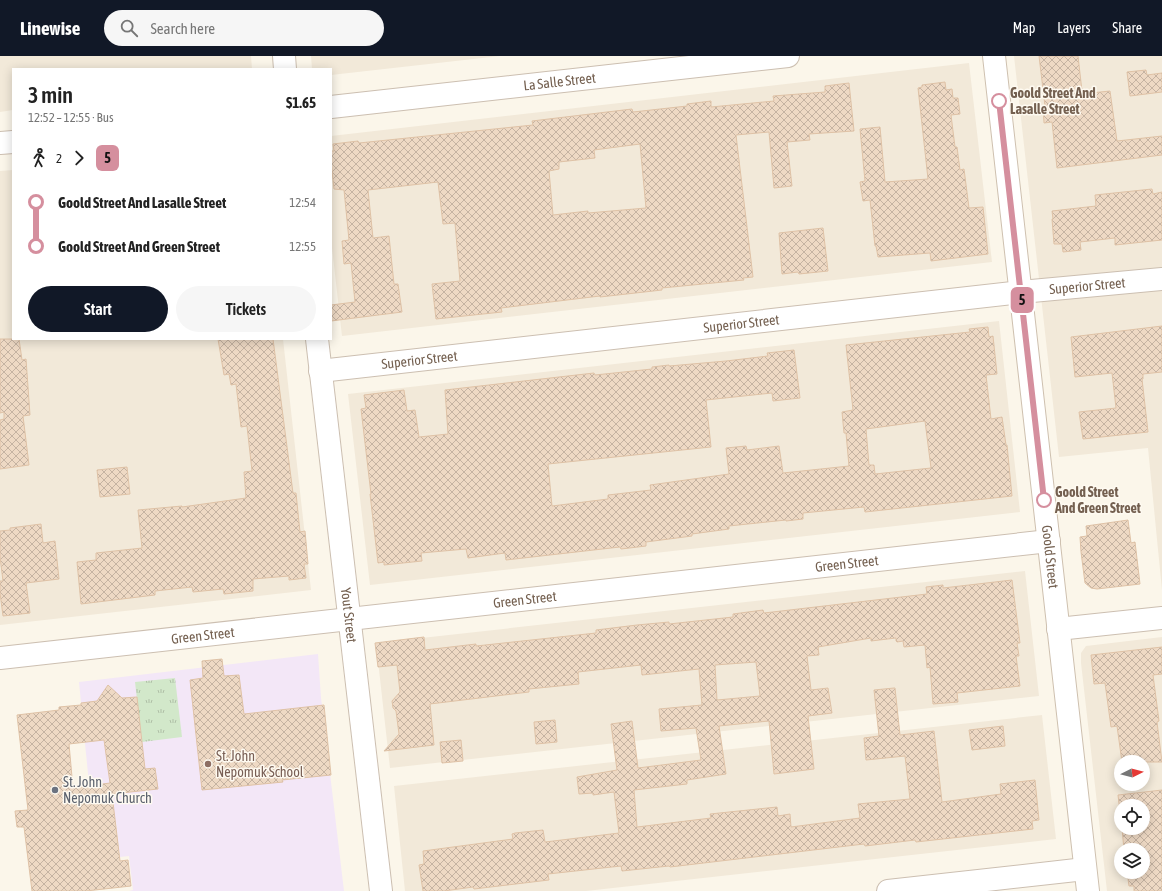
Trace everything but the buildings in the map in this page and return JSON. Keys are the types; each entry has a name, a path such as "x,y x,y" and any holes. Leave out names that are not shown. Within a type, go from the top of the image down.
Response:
{"street":[{"path":"284,56 285,68"},
{"name":"La Salle Street","path":"332,107 788,56"},
{"name":"Goold Street","path":"994,56 1088,891"},
{"path":"0,143 12,142"},
{"name":"Superior Street","path":"320,371 1021,292 1162,279"},
{"name":"Yout Street","path":"317,340 381,891"},
{"name":"Green Street","path":"0,658 1049,541"},
{"path":"1058,629 1162,618"},
{"path":"888,891 1085,869"}],"shaded area":[{"path":"0,56 251,56 252,68 12,68 12,110 0,112"},
{"path":"311,56 500,56 332,75 332,68 312,68"},
{"path":"1014,56 1162,56 1162,590 1148,448 1059,457"},
{"path":"969,63 992,262 342,336 332,248 332,136"},
{"path":"12,170 12,340 283,340 311,590 0,625 0,171"},
{"path":"999,321 1020,512 370,585 348,394"},
{"path":"1025,571 1039,696 390,768 376,643"},
{"path":"1162,637 1162,891 1107,891 1081,653 1086,646"},
{"name":"St. John Nepomuk School","path":"318,654 321,698 344,891 129,891 133,890 129,856 120,857 116,822 88,825 83,785 89,784 79,682"},
{"path":"1042,715 1056,839 586,891 405,891 394,786"}],"green space":[{"path":"175,678 182,737 142,742 135,682"}],"bus line":[{"name":"5","path":"999,101 1044,500"}],"place":[{"name":"Goold Street And Lasalle Street","path":"999,101"},
{"name":"Goold Street And Green Street","path":"1044,500"},
{"name":"St. John Nepomuk School","path":"208,764"},
{"name":"St. John Nepomuk Church","path":"55,790"}]}
